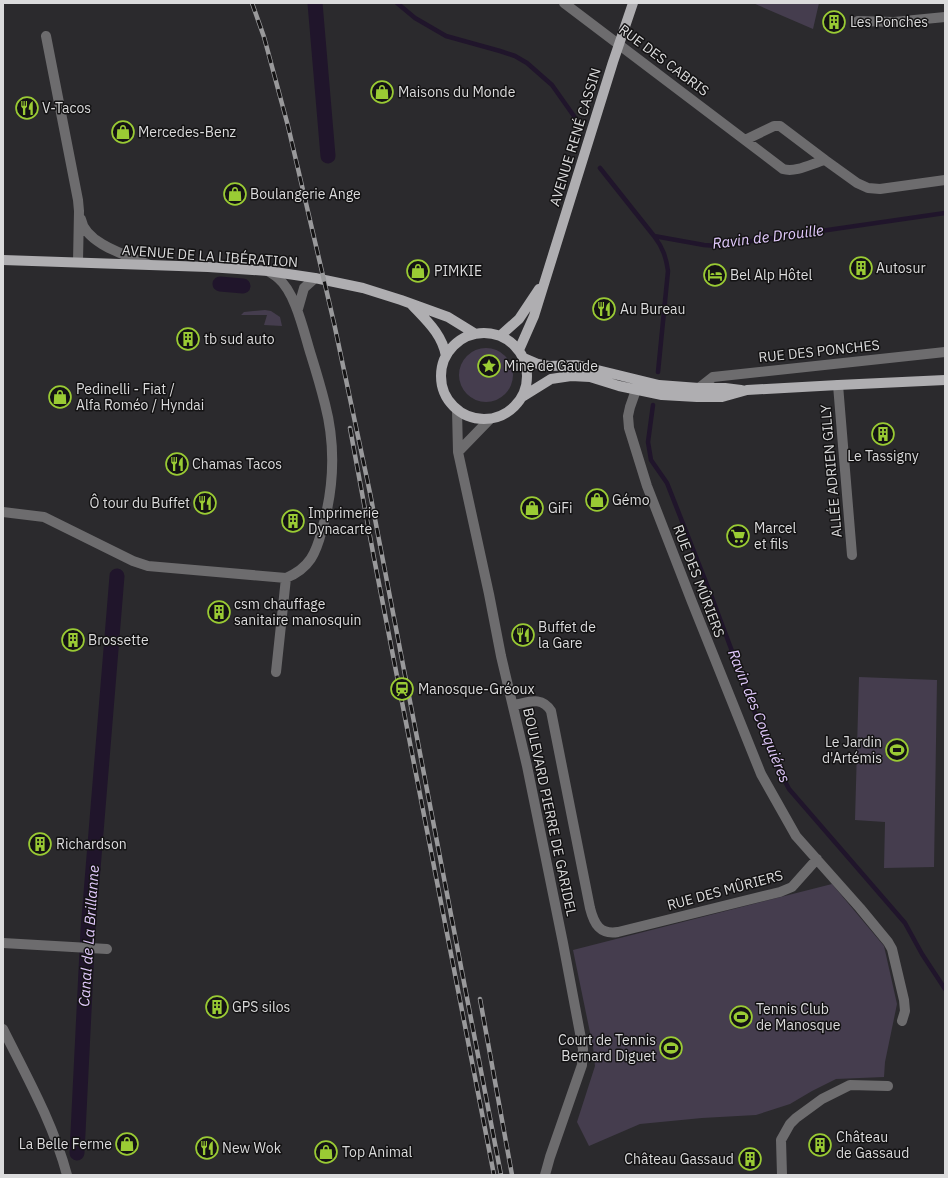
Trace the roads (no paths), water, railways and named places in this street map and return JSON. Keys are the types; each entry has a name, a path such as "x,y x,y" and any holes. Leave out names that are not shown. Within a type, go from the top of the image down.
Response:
{"main road":[{"name":"AVENUE RENÉ CASSIN","path":"521,354 546,279 618,43 633,3"},
{"name":"AVENUE DE LA LIBÉRATION","path":"3,260 268,271 316,278 388,295 448,317 474,333"},
{"name":"AVENUE RENÉ CASSIN","path":"500,336 519,320 546,279"},
{"name":"AVENUE DE LA LIBÉRATION","path":"410,304 436,331 444,347 446,356"},
{"path":"521,354 527,371 526,385 522,397 514,408 502,415 490,419 475,418 457,410 450,402 443,388 442,372 446,356 460,341 474,333 481,332 500,336 510,342 521,354 538,364 549,366 577,365 659,385 747,390 945,380"},
{"path":"522,397 551,379 571,376 590,377 636,390 662,395 722,397 747,390"}],"street":[{"name":"RUE DES CABRIS","path":"564,3 785,170 796,169 825,160"},
{"path":"858,21 894,22 945,17"},
{"path":"46,36 83,227 95,240 104,246 151,266"},
{"path":"745,140 774,126 780,126 857,183 874,189 945,180"},
{"path":"78,262 79,211"},
{"path":"3,512 44,517 89,540 144,565 286,578 303,569 310,562 319,543 327,514 333,466 330,432 325,403 298,309 288,289 281,281 268,271"},
{"path":"298,309 304,288 316,278"},
{"name":"RUE DES PONCHES","path":"699,388 713,377 945,352"},
{"name":"ALLÉE ADRIEN GILLY","path":"838,385 852,554"},
{"name":"RUE DES MÛRIERS","path":"513,705 536,701 544,703 551,711 590,908 595,922 604,931 618,932 780,892 792,887 817,859 791,829 762,774 649,493 629,428 628,416 636,390"},
{"name":"BOULEVARD PIERRE DE GARIDEL","path":"457,410 458,452 563,943 583,1049 582,1064 545,1175"},
{"path":"458,452 490,419"},
{"path":"276,672 286,578"},
{"path":"817,859 865,914 892,949 904,1000 905,1010 902,1021"},
{"path":"3,943 107,949"},
{"path":"3,1029 50,1124 60,1148 67,1175 71,1175"},
{"path":"782,1175 781,1140 790,1124 796,1118 822,1099 850,1085 888,1086"}],"waterway":[{"name":"Canal de La Brillanne","path":"315,3 328,156"},
{"name":"Ravin de Drouille","path":"397,3 415,18 446,36 500,51 515,56 527,63 552,85 576,119"},
{"name":"Ravin de Drouille","path":"600,168 654,236 704,245 717,246 945,213"},
{"name":"Ravin des Couquiéres","path":"654,236 664,253 668,271 658,372"},
{"name":"Canal de La Brillanne","path":"220,284 243,286"},
{"name":"Ravin des Couquiéres","path":"653,405 648,442 651,460 667,483 770,753 789,789 905,923 922,954 945,989"},
{"name":"Canal de La Brillanne","path":"77,1153 88,930 117,576"}],"railway":[{"path":"252,3 264,37 288,126 334,323 370,493 501,1175"},
{"path":"350,428 494,1175"},
{"path":"480,999 512,1175"}],"place":[{"name":"Les Ponches","path":"834,22"},
{"name":"Maisons du Monde","path":"382,92"},
{"name":"V-Tacos","path":"27,108"},
{"name":"Mercedes-Benz","path":"123,132"},
{"name":"Boulangerie Ange","path":"235,194"},
{"name":"Autosur","path":"861,268"},
{"name":"PIMKIE","path":"418,271"},
{"name":"Bel Alp Hôtel","path":"715,275"},
{"name":"Au Bureau","path":"604,309"},
{"name":"tb sud auto","path":"188,339"},
{"name":"Mine de Gaude","path":"489,366"},
{"name":"Pedinelli - Fiat / Alfa Roméo / Hyndai","path":"60,397"},
{"name":"Le Tassigny","path":"883,434"},
{"name":"Chamas Tacos","path":"177,464"},
{"name":"Gémo","path":"597,500"},
{"name":"Ô tour du Buffet","path":"205,503"},
{"name":"GiFi","path":"532,508"},
{"name":"Imprimerie Dynacarte","path":"293,521"},
{"name":"Marcel et fils","path":"738,536"},
{"name":"csm chauffage sanitaire manosquin","path":"219,612"},
{"name":"Buffet de la Gare","path":"523,635"},
{"name":"Brossette","path":"73,640"},
{"name":"Manosque-Gréoux","path":"402,689"},
{"name":"Le Jardin d'Artémis","path":"897,750"},
{"name":"Richardson","path":"40,844"},
{"name":"GPS silos","path":"217,1007"},
{"name":"Tennis Club de Manosque","path":"741,1017"},
{"name":"Court de Tennis Bernard Diguet","path":"671,1048"},
{"name":"La Belle Ferme","path":"127,1144"},
{"name":"Château de Gassaud","path":"820,1145"},
{"name":"New Wok","path":"207,1148"},
{"name":"Top Animal","path":"326,1152"},
{"name":"Château Gassaud","path":"750,1159"}]}
